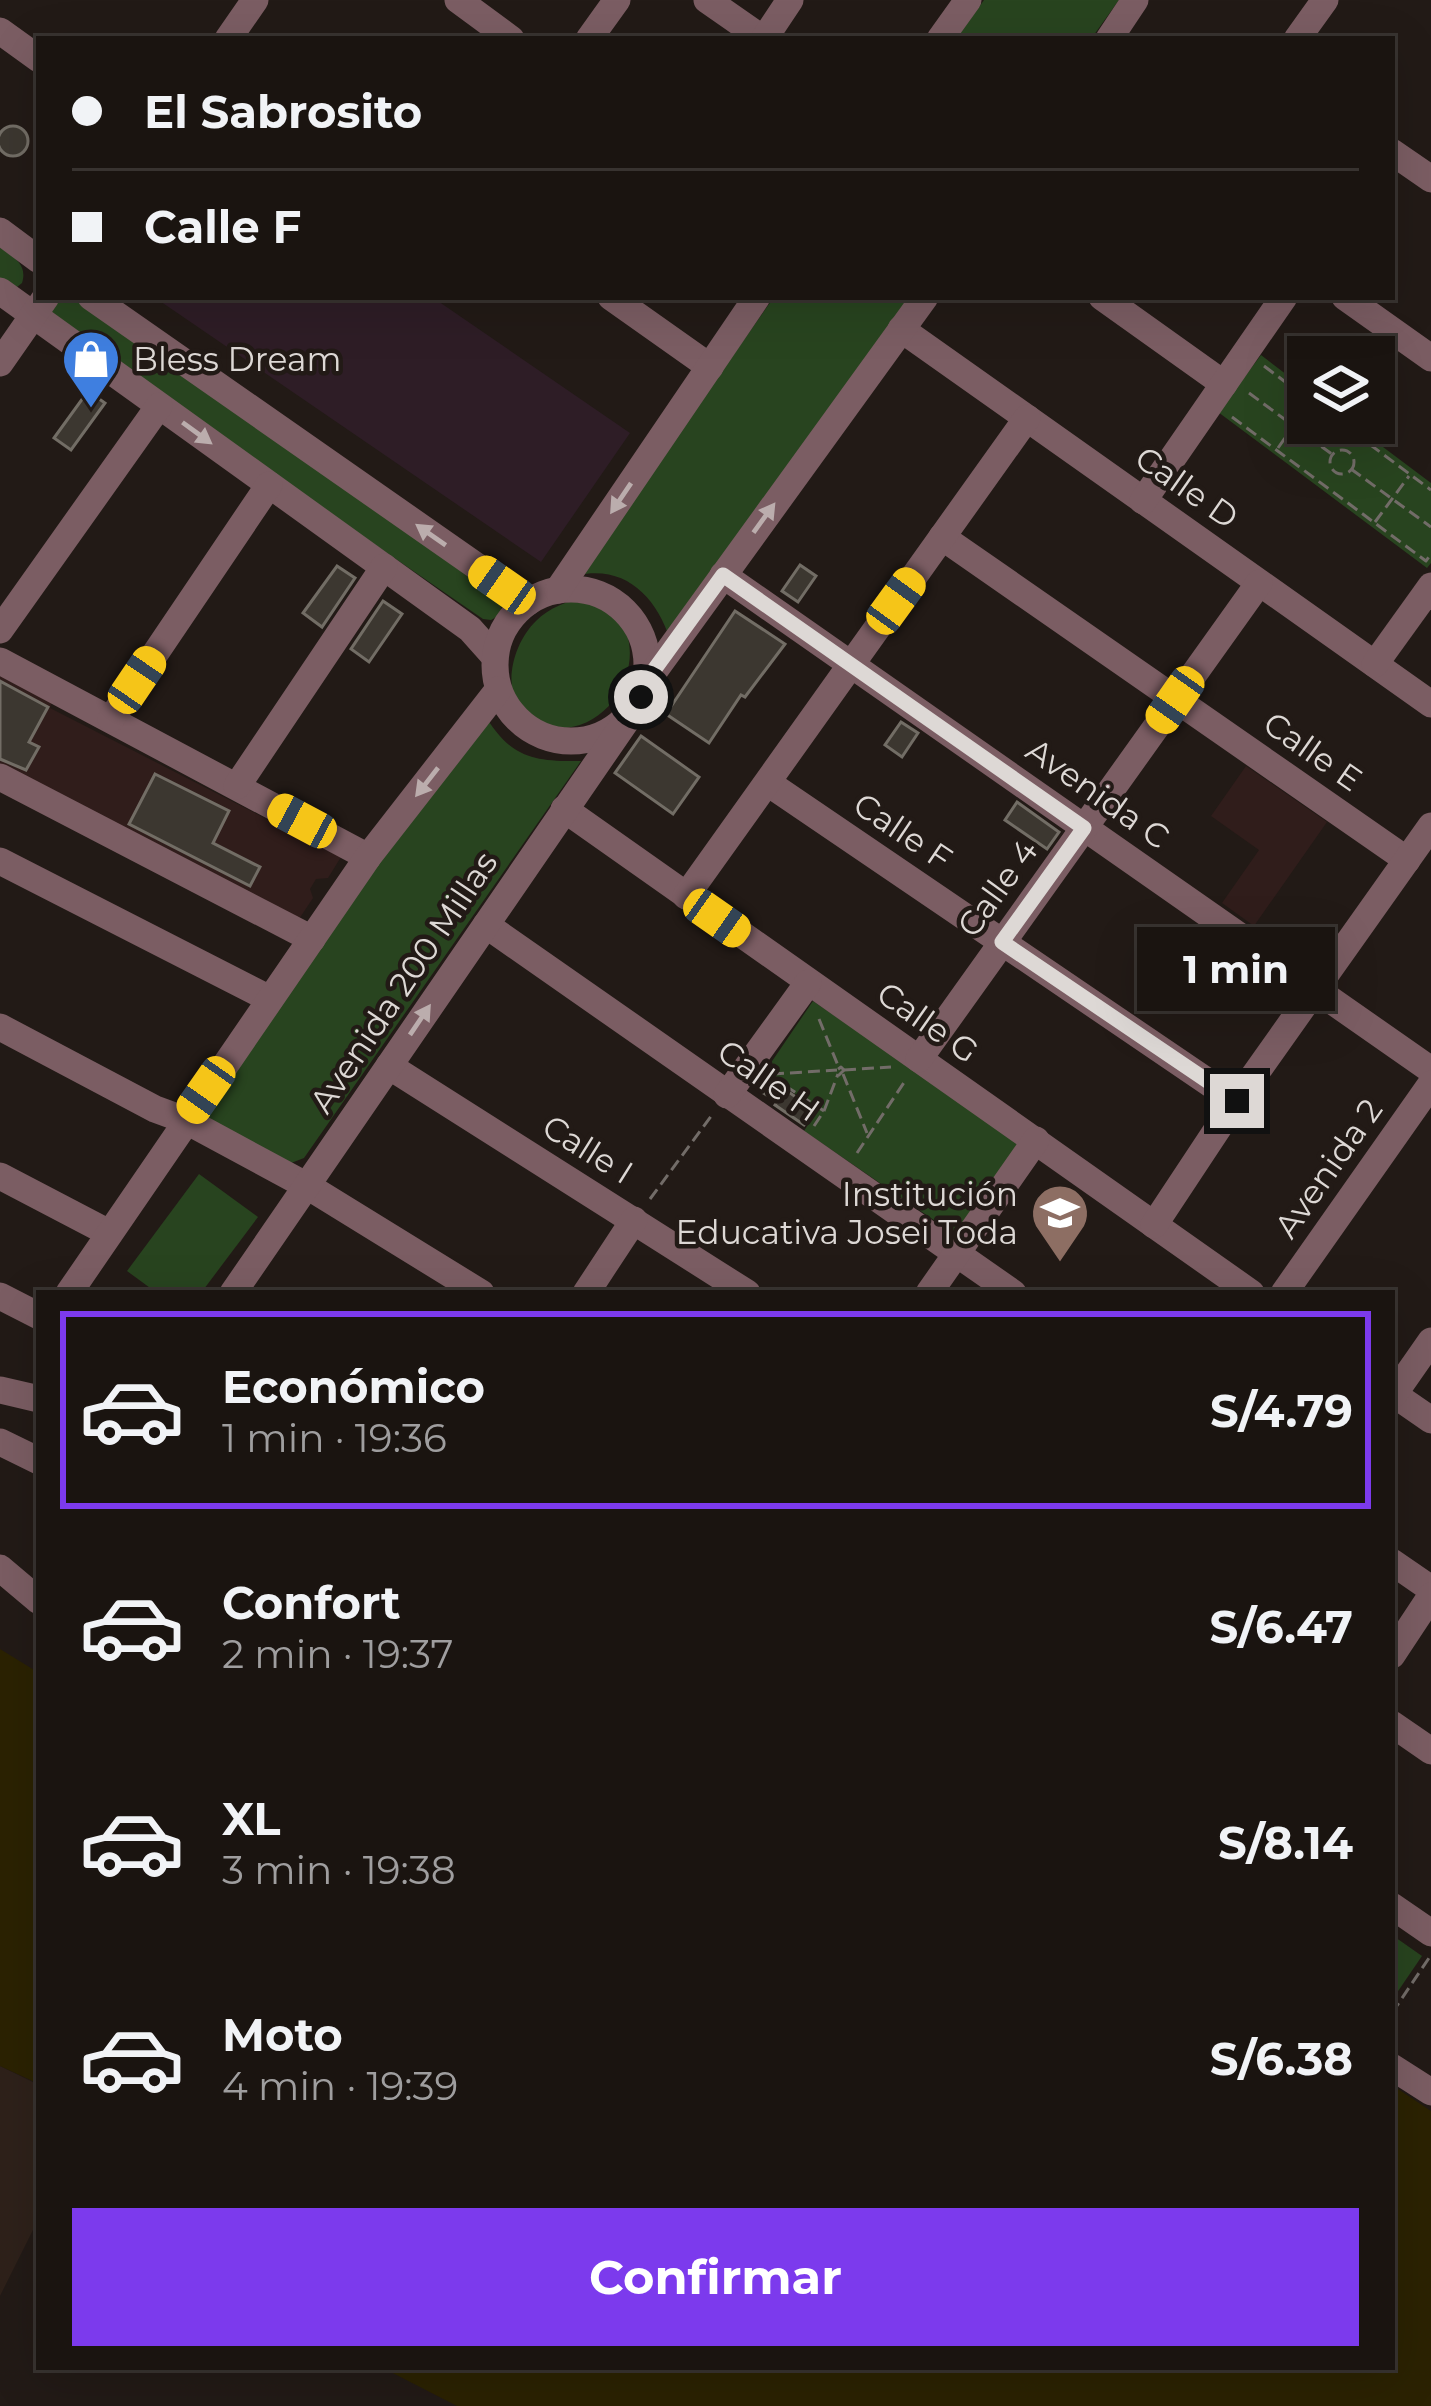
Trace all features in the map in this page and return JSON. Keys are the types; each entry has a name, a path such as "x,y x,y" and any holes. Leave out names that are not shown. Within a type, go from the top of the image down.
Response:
{"street":[{"path":"238,35 255,0"},
{"path":"458,0 507,36"},
{"path":"591,36 617,0"},
{"path":"707,0 759,36"},
{"path":"765,36 790,0"},
{"path":"942,36 968,0"},
{"path":"1110,36 1135,0"},
{"path":"1299,36 1325,0"},
{"path":"0,31 36,57"},
{"path":"1395,154 1431,179"},
{"path":"0,231 36,258"},
{"path":"0,291 40,306 159,406 470,629 495,657"},
{"path":"95,300 527,602"},
{"path":"615,300 710,367"},
{"path":"558,590 756,300"},
{"path":"646,681 648,665 641,633 621,607 591,592 558,590 527,602 505,626 495,657 499,690 515,718 559,741 608,733 633,711 646,681 923,300"},
{"path":"1106,300 1226,391"},
{"path":"1143,501 1226,391 1282,300"},
{"path":"1349,300 1429,354"},
{"path":"0,363 40,306"},
{"name":"Calle D","path":"901,329 1431,704"},
{"path":"0,630 159,406"},
{"path":"686,896 1027,418"},
{"path":"111,719 269,484"},
{"name":"Calle E","path":"942,537 1407,860"},
{"path":"237,786 384,567"},
{"name":"Avenida C","path":"723,575 1431,1070"},
{"name":"Calle 4","path":"911,1063 1259,583"},
{"path":"1375,664 1431,586"},
{"path":"0,662 368,857"},
{"path":"71,1290 368,857 499,690"},
{"name":"Avenida 200 Millas","path":"235,1290 633,711"},
{"path":"0,777 312,939"},
{"name":"Calle F","path":"768,783 1237,1101"},
{"name":"Calle G","path":"564,809 808,983 911,1063 1036,1140 1247,1290"},
{"path":"1154,1225 1431,826"},
{"path":"0,861 270,999"},
{"name":"Calle H","path":"485,925 1008,1290"},
{"path":"727,1095 808,983"},
{"path":"0,1027 309,1187 476,1290"},
{"path":"0,1048 137,1117 174,1125 185,1120"},
{"name":"Calle I","path":"389,1066 742,1290"},
{"name":"Avenida 2","path":"1286,1290 1431,1084"},
{"path":"931,1290 1036,1140"},
{"path":"0,1176 109,1233"},
{"path":"588,1290 634,1220"},
{"path":"0,1296 36,1314"},
{"path":"1395,1390 1431,1341"},
{"path":"0,1390 36,1398"},
{"path":"1395,1394 1431,1420"},
{"path":"0,1442 36,1460"},
{"path":"1395,1564 1431,1592 1395,1649"},
{"path":"0,1568 36,1598"},
{"path":"1395,1726 1431,1751"},
{"path":"1395,1908 1431,1933"},
{"path":"1395,2069 1431,2092"}],"path":[{"path":"1260,363 1287,385"},
{"path":"1226,391 1287,422"},
{"path":"1226,391 1276,450 1426,561 1431,554"},
{"path":"1276,450 1287,435"},
{"path":"1319,444 1333,455"},
{"path":"1369,444 1431,490"},
{"path":"1348,453 1352,469 1336,472 1330,465 1333,455 1348,453"},
{"path":"1352,469 1431,527"},
{"path":"1375,523 1410,475"},
{"path":"808,983 813,1006 868,1136"},
{"path":"885,1054 911,1063"},
{"path":"824,1111 768,1074 911,1063"},
{"path":"842,1175 911,1071 911,1063"},
{"path":"801,1146 824,1111 840,1071"},
{"path":"634,1220 727,1095"},
{"path":"1395,2009 1431,1955"}],"shaded area":[{"path":"158,300 436,300 630,433 541,562"},
{"path":"0,672 52,701 50,708 341,857 328,878 316,879 310,889 313,898 297,922 0,767"},
{"path":"1246,766 1327,822 1254,926 1222,903 1259,850 1211,816"},
{"path":"0,2066 36,2084 36,2224 0,2296"}],"green space":[{"path":"984,0 1119,0 1093,36 958,36"},
{"path":"0,247 21,266 22,283 17,287 0,285"},
{"path":"52,300 76,300 500,594 500,612 491,620 483,619 47,319"},
{"path":"772,300 908,300 670,639 656,610 637,588 611,575 578,575"},
{"path":"1261,355 1287,375 1287,444 1379,444 1431,483 1431,563 1427,568 1218,412"},
{"path":"586,598 609,608 623,625 629,667 608,707 589,721 566,728 543,727 520,710 514,698 515,657 527,631 541,616"},
{"path":"483,712 502,739 523,754 581,761 304,1158 291,1163 214,1132 206,1115"},
{"path":"813,1001 1024,1145 960,1238 804,1131 818,1109 764,1073"},
{"path":"199,1174 258,1217 203,1290 153,1290 127,1271"},
{"path":"1395,1937 1422,1956 1395,1996"}],"sand":[{"path":"0,1649 36,1671 36,2083 0,2066"},
{"path":"1395,2087 1431,2111 1431,2406 457,2406 387,2370 1395,2370"}],"building":[{"path":"7,127 19,127 27,135 27,147 19,155 7,155 -1,147 -1,135"},
{"path":"88,391 105,403 71,450 54,438"},
{"path":"800,565 816,576 798,602 782,591"},
{"path":"337,566 355,578 322,627 303,613"},
{"path":"383,601 402,614 369,662 351,649"},
{"path":"735,611 785,644 745,697 741,695 709,743 666,714"},
{"path":"0,681 48,707 29,742 39,747 26,770 0,759"},
{"path":"901,722 918,733 902,757 885,745"},
{"path":"641,736 699,777 673,814 615,773"},
{"path":"155,774 229,811 213,843 260,867 250,886 129,824"},
{"path":"1017,802 1059,832 1047,849 1005,820"},
{"path":"768,1078 815,1110 804,1125 759,1090"}],"place":[{"name":"Bless Dream","path":"91,410"},
{"name":"Institución Educativa Josei Toda","path":"1060,1264"}],"route":[{"path":"641,697 646,681 723,575 1084,828 1002,942 1237,1101"}]}
